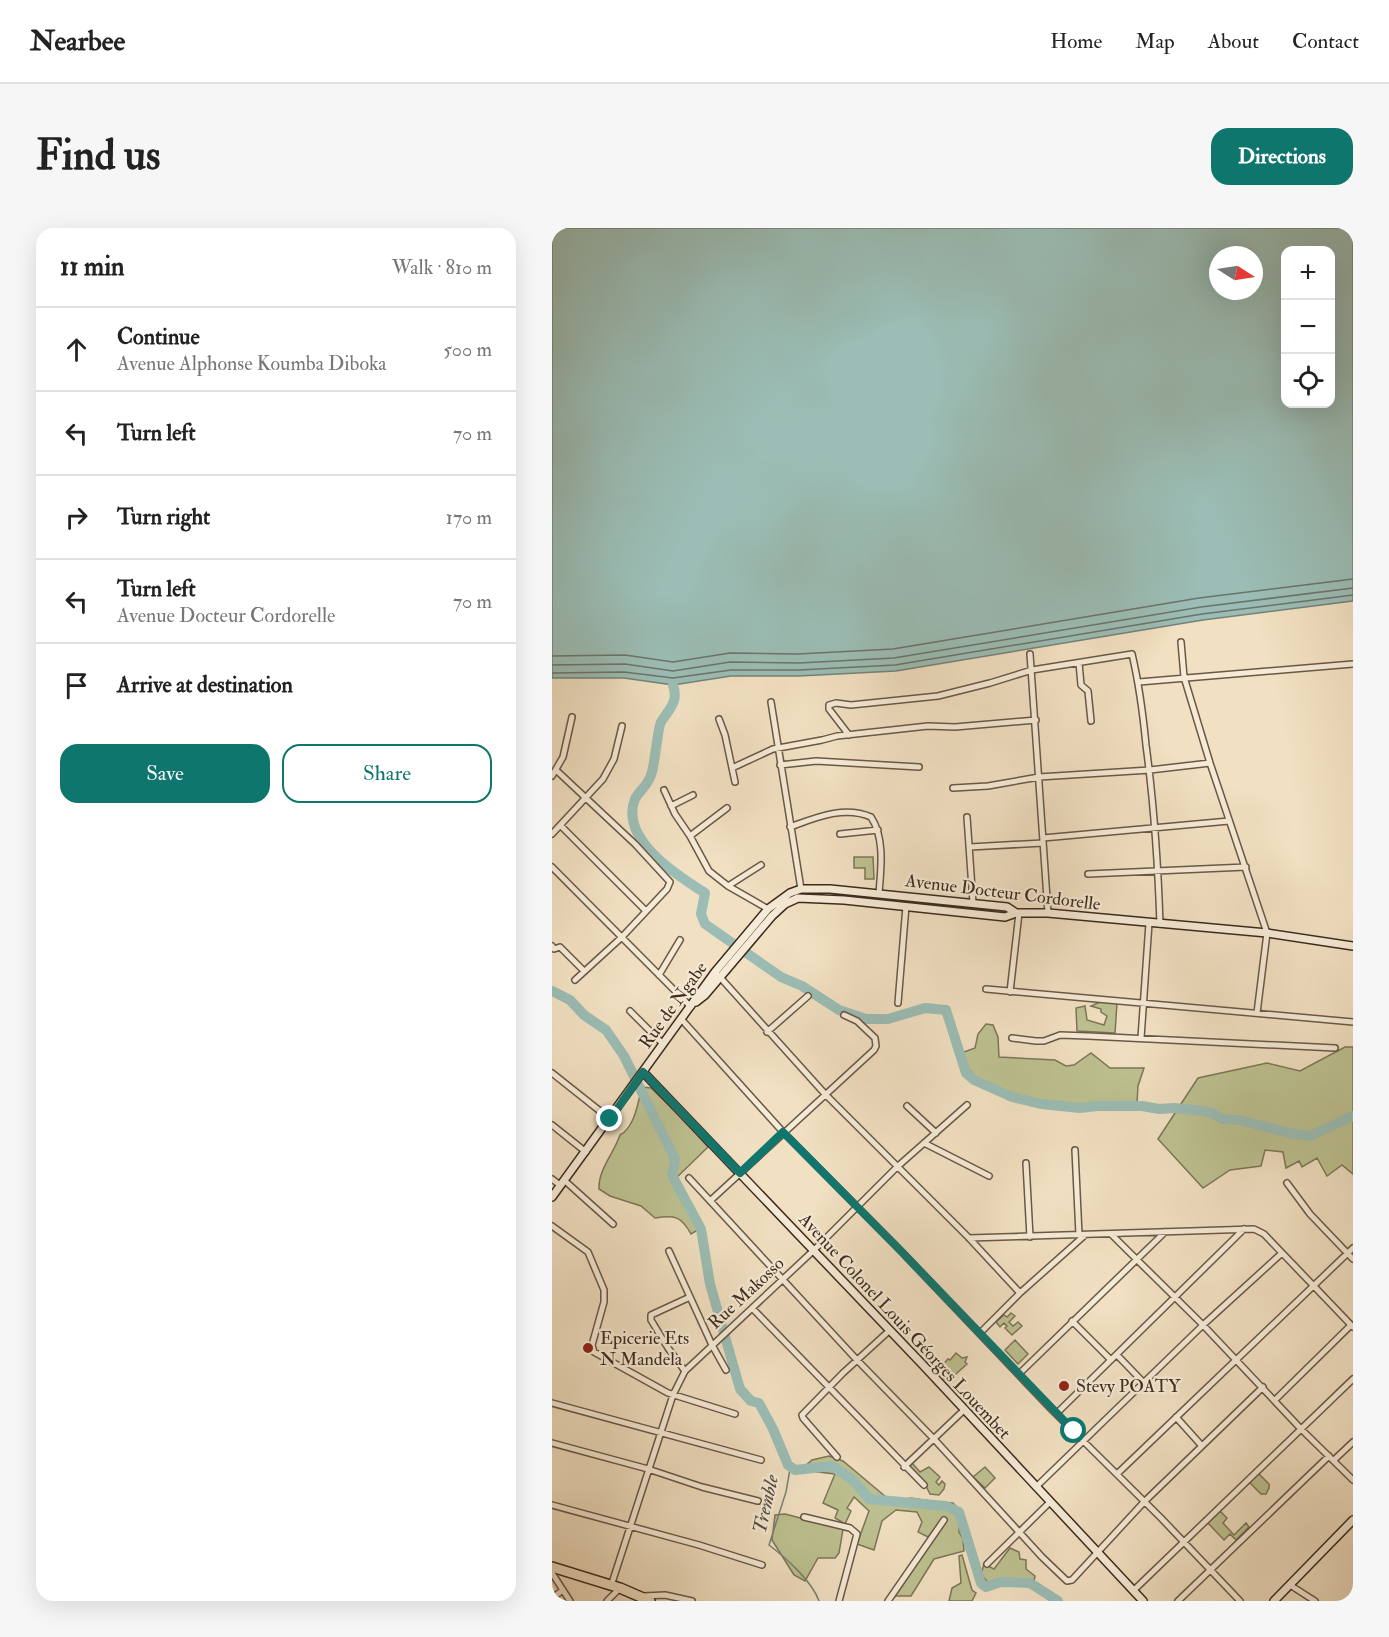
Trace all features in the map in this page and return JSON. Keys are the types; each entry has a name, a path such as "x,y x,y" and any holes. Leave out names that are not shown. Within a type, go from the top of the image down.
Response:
{"highway":[{"path":"552,1567 616,1587 651,1601"}],"street":[{"path":"1181,642 1184,677 1267,933 1257,1014"},
{"path":"1030,654 1048,913"},
{"path":"849,735 829,709 832,703 851,705 938,696 1032,670 1132,654 1150,770 1159,870 1160,924"},
{"path":"1079,663 1081,685 1088,691 1091,721"},
{"path":"1138,682 1353,664"},
{"path":"771,702 801,889"},
{"path":"572,717 563,757 554,773 587,797 670,882 622,937 575,981"},
{"path":"719,719 725,735 735,782"},
{"path":"732,768 778,748 837,736 916,727 955,727 1036,720"},
{"path":"552,834 609,770 622,726"},
{"path":"780,765 816,761 919,767"},
{"path":"953,788 988,786 1040,777 1150,770 1210,763"},
{"path":"664,790 708,871 728,886 768,909"},
{"path":"671,806 693,795"},
{"path":"690,836 727,808"},
{"path":"790,827 845,812 871,817 878,830 881,871 879,893"},
{"path":"967,817 973,903"},
{"path":"969,847 1229,820"},
{"path":"561,826 646,911"},
{"path":"840,834 878,830"},
{"path":"728,886 761,865"},
{"path":"552,867 659,975 692,1005"},
{"path":"1088,874 1246,867"},
{"name":"Avenue Docteur Cordorelle","path":"744,943 768,909 782,898 801,889 830,889 1007,907 1018,913 1048,913 1267,933 1353,946"},
{"path":"744,943 778,909 798,898 1005,916 1018,913 1010,992"},
{"path":"898,1003 906,906"},
{"path":"1141,1038 1149,923"},
{"path":"659,975 680,940"},
{"name":"Rue de Ngabe","path":"610,1119 692,1005 744,943"},
{"path":"552,946 554,949 560,947 584,971"},
{"path":"718,975 825,1094 969,1238 1020,1293"},
{"path":"986,990 1353,1022"},
{"path":"767,1032 808,996"},
{"path":"630,1011 663,1044"},
{"path":"710,1201 876,1046 875,1038 857,1021 844,1015"},
{"path":"682,1020 783,1132 858,1206 1083,1442 1240,1601"},
{"path":"1012,1038 1044,1041 1060,1035 1335,1048"},
{"path":"552,1073 610,1119 552,1197"},
{"name":"Avenue Colonel Louis Géorges Louembet","path":"642,1074 814,1250 1143,1601"},
{"name":"Rue Makosso","path":"616,1587 630,1526 648,1469 673,1395 685,1371 783,1280 897,1167 967,1105"},
{"path":"907,1106 936,1133"},
{"path":"552,1125 586,1152"},
{"path":"924,1143 989,1176"},
{"path":"1075,1150 1082,1235"},
{"path":"1026,1163 1030,1237"},
{"path":"689,1178 857,1360 1067,1581 1072,1580 1144,1502 1263,1387"},
{"path":"552,1179 562,1183 613,1224"},
{"path":"1287,1184 1310,1214 1353,1259"},
{"path":"552,1226 588,1252 604,1290 604,1302 592,1349 673,1395 735,1414"},
{"path":"969,1238 1244,1229 1261,1231 1352,1326 1275,1400"},
{"path":"1056,1414 1244,1229"},
{"path":"1019,1374 1165,1232"},
{"path":"1111,1234 1176,1297 1300,1429 1353,1480"},
{"path":"980,1334 1082,1235"},
{"path":"1117,1474 1353,1248"},
{"path":"669,1251 712,1345 726,1370"},
{"path":"1036,1487 1282,1252"},
{"path":"685,1371 668,1348 651,1320 651,1316 690,1297"},
{"path":"752,1308 924,1485"},
{"path":"1072,1321 1111,1360"},
{"path":"837,1457 802,1415 890,1330"},
{"path":"1117,1355 1144,1383"},
{"path":"1133,1591 1353,1379"},
{"path":"552,1403 760,1460"},
{"path":"904,1467 964,1410"},
{"path":"1176,1417 1202,1446"},
{"path":"1178,1601 1332,1458 1353,1442"},
{"path":"552,1443 758,1501"},
{"path":"987,1564 1050,1502"},
{"path":"552,1505 699,1545 762,1565"},
{"path":"804,1517 850,1528 857,1534 839,1601"},
{"path":"888,1601 944,1521"},
{"path":"1274,1601 1352,1522"},
{"path":"552,1573 570,1601"},
{"path":"1290,1584 1315,1601"},
{"path":"607,1601 616,1587"},
{"path":"552,1598 563,1590"},
{"path":"640,1596 665,1595 692,1601"}],"green space":[{"path":"854,857 873,857 874,879 865,879 865,868 854,868"},
{"path":"1100,1002 1117,1003 1115,1033 1077,1031 1076,1008 1085,1006 1087,1020 1104,1025 1107,1016 1101,1012 1101,1009 1091,1006"},
{"path":"986,1024 993,1025 998,1037 999,1057 1055,1060 1066,1066 1074,1065 1091,1053 1110,1068 1144,1068 1138,1086 1137,1103 1078,1105 1035,1101 983,1081 969,1070 964,1059 964,1052 975,1048 978,1034"},
{"path":"1345,1047 1353,1047 1353,1174 1342,1165 1327,1176 1317,1158 1302,1167 1299,1161 1286,1168 1283,1152 1265,1150 1261,1166 1230,1170 1203,1188 1158,1139 1198,1078 1267,1063 1300,1071"},
{"path":"642,1087 651,1088 708,1147 673,1181 689,1207 698,1230 691,1234 684,1223 677,1218 655,1218 641,1206 610,1196 599,1189 601,1175 607,1162 620,1135 632,1120"},
{"path":"1011,1313 1015,1316 1009,1322 1013,1326 1018,1322 1022,1326 1012,1335 1005,1328 1007,1326 1004,1323 1000,1327 996,1322 1004,1315 1007,1317"},
{"path":"1015,1340 1028,1354 1018,1364 1005,1350"},
{"path":"956,1353 962,1358 967,1357 965,1362 967,1364 947,1382 937,1371"},
{"path":"829,1456 843,1461 892,1502 911,1498 953,1503 960,1511 959,1532 963,1539 964,1551 934,1559 911,1596 893,1596 944,1519 928,1537 918,1532 922,1522 917,1512 896,1510 882,1521 874,1550 857,1544 869,1511 854,1497 847,1508 851,1511 845,1524 835,1518 838,1510 823,1503 835,1474 809,1471 805,1466 812,1460"},
{"path":"912,1463 920,1472 929,1467 940,1477 936,1482 939,1485 942,1481 945,1484 939,1495 930,1494 926,1486 908,1467"},
{"path":"985,1467 995,1478 985,1488 973,1477"},
{"path":"1257,1472 1269,1484 1266,1494 1261,1494 1250,1483"},
{"path":"1219,1510 1227,1518 1223,1523 1234,1535 1246,1523 1249,1527 1236,1540 1230,1534 1224,1540 1207,1522"},
{"path":"785,1514 843,1529 839,1553 835,1558 818,1558 805,1581 794,1575 772,1540 775,1515"},
{"path":"1010,1548 1019,1552 1020,1559 1026,1560 1026,1569 1035,1576 1034,1581 1005,1579 989,1584 981,1574 984,1564 994,1569"},
{"path":"962,1555 972,1590 976,1593 972,1601 949,1601 952,1588 961,1583 959,1556"}],"water":[{"path":"552,228 1353,228 1353,601 1203,620 896,671 799,676 731,676 673,685 624,678 552,678"}],"waterway":[{"path":"673,685 674,701 660,725 650,777 635,799 632,814 635,828 654,855 680,877 705,893 701,914 705,924 781,977 802,986 839,1010 866,1019 888,1019 925,1008 946,1010 966,1073 974,1080 1012,1097 1041,1104 1080,1108 1142,1106 1203,1111 1222,1119 1239,1120 1310,1136 1353,1116"},
{"path":"552,991 570,1000 584,1015 606,1030 624,1056 675,1159 672,1175 701,1229 710,1284 740,1389 751,1401 759,1403 788,1465 795,1470 832,1466 854,1481 869,1499 946,1506 959,1512 981,1583 986,1587 1001,1582 1030,1583 1058,1601"},
{"name":"Tremble","path":"788,1465 790,1469 786,1492 769,1545 805,1578 819,1601"}],"place":[{"name":"Epicerie Ets N Mandela","path":"588,1348"},
{"name":"Stevy POATY","path":"1064,1386"}],"route":[{"path":"610,1119 643,1072 740,1173 783,1132 858,1206 1074,1431"}]}
